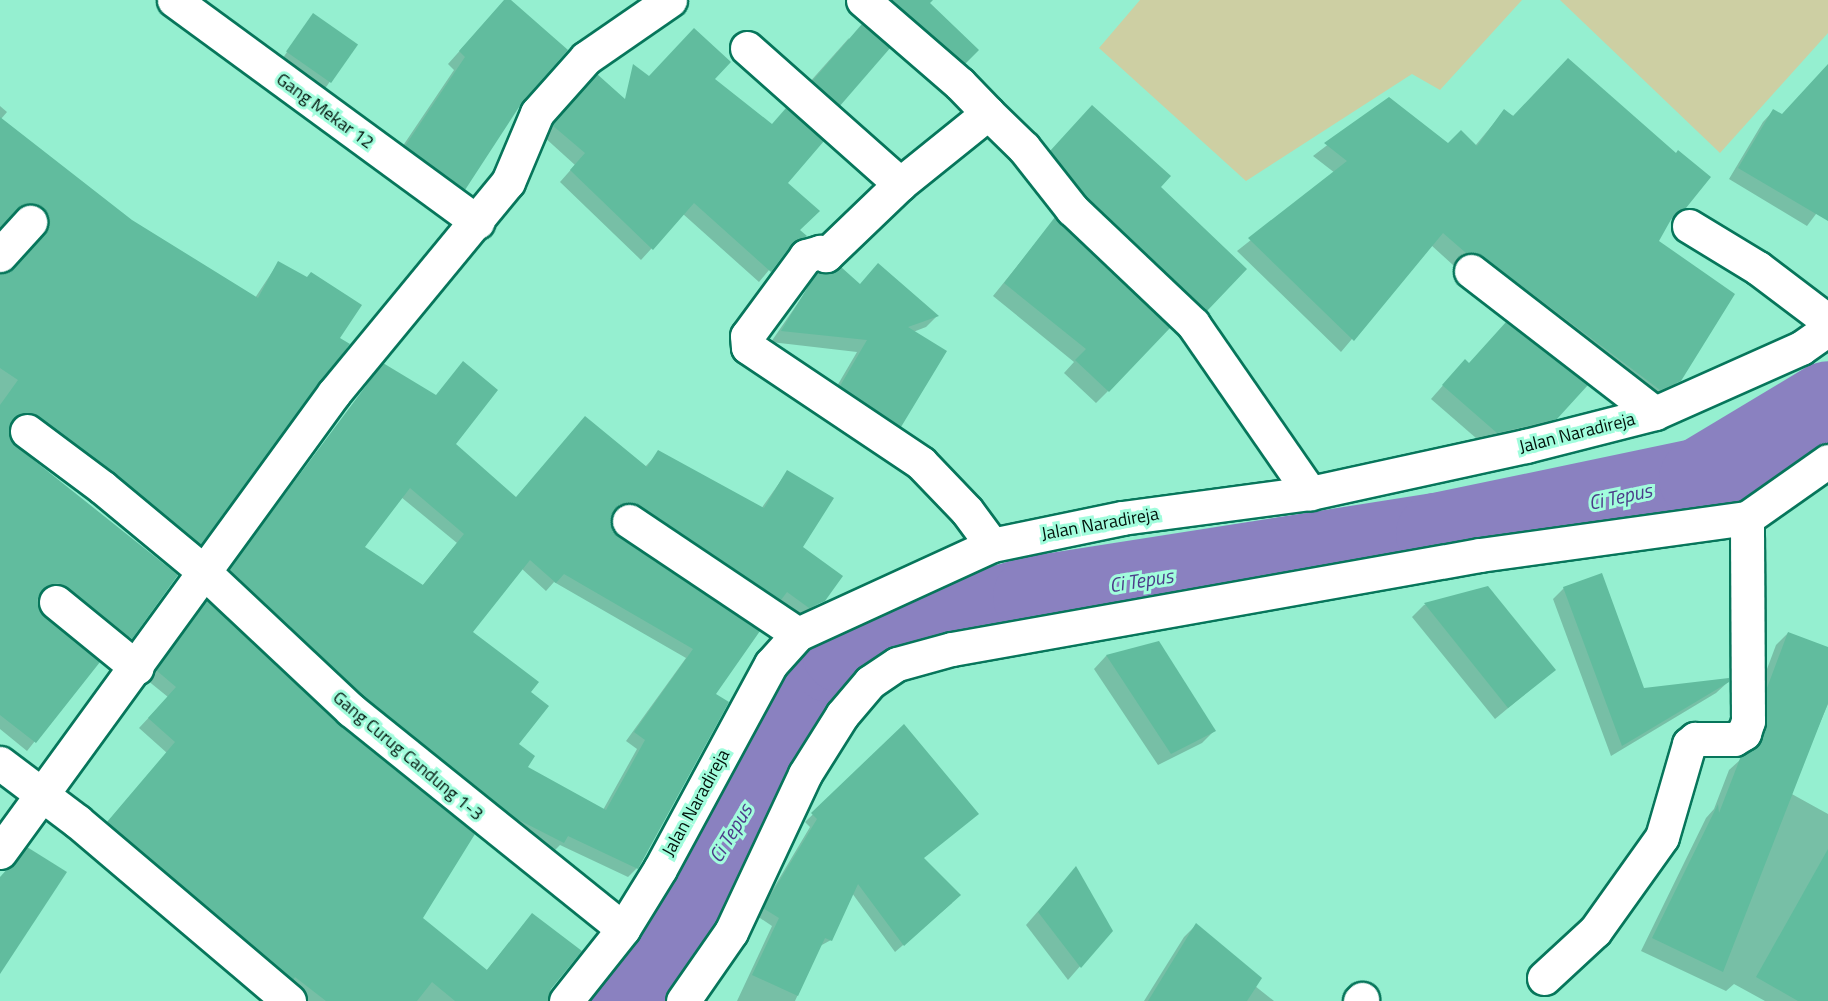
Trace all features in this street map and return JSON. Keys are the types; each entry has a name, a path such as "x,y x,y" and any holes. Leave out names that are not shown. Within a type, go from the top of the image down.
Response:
{"street":[{"name":"Gang Mekar 12","path":"174,0 477,222"},
{"path":"0,852 137,668 203,571 249,514 334,393 508,182 537,112 586,58 670,0"},
{"path":"862,0 960,84 1024,148 1072,210 1193,324 1310,493"},
{"path":"747,48 900,184"},
{"path":"988,113 900,184 826,255 820,252 806,256 747,336 748,347 921,463 967,511 992,545"},
{"path":"0,255 30,222"},
{"path":"1689,226 1758,268 1828,321"},
{"path":"1471,271 1655,413"},
{"name":"Jalan Naradireja","path":"566,1001 623,929 660,869 771,664 798,634 992,545 1122,518 1310,493 1527,446 1655,413 1801,348 1828,329"},
{"name":"Gang Curug Candung 1-3","path":"27,431 102,487 203,571 351,711 623,929"},
{"path":"683,1001 731,932 805,774 842,715 870,682 897,664 952,649 1480,555 1747,518 1827,465"},
{"path":"1544,978 1595,931 1662,837 1689,744 1695,739 1734,739 1744,733 1748,721 1747,518"},
{"path":"629,521 798,634"},
{"path":"56,602 137,668"},
{"path":"0,763 77,821 289,1001"}],"green space":[{"path":"1140,0 1522,0 1440,90 1412,74 1246,181 1099,48"},
{"path":"1560,0 1828,0 1828,33 1720,153"}],"building":[{"path":"504,0 511,0 568,50 523,101 465,190 405,146 465,57 459,51"},
{"path":"892,0 933,0 930,3 979,50 965,64"},
{"path":"313,13 358,45 331,83 286,52"},
{"path":"862,24 890,48 840,106 812,81"},
{"path":"694,28 731,62 715,79 772,124 786,108 824,141 788,183 820,211 800,230 807,236 791,245 771,272 694,203 653,250 570,170 585,153 552,125 597,74 625,99 633,64 649,76"},
{"path":"1568,58 1676,153 1678,150 1711,177 1686,208 1673,216 1659,241 1735,294 1681,381 1660,390 1482,256 1466,253 1443,233 1354,341 1248,238 1347,161 1324,143 1389,97 1448,143 1461,130 1477,146 1504,109 1513,116"},
{"path":"1828,64 1828,221 1738,168 1773,109 1782,114"},
{"path":"1092,105 1171,176 1161,187 1247,269 1207,311 1086,196 1050,151"},
{"path":"0,117 132,220 258,298 278,261 307,277 311,272 362,305 340,338 350,344 201,545 38,416 20,414 12,420 10,438 16,446 178,575 132,639 67,587 58,583 42,590 37,600 44,616 100,662 36,743 0,715 0,405 18,380 0,368 0,273 14,268 44,235 48,217 42,208 25,204 0,227"},
{"path":"1055,217 1170,328 1109,392 1075,360 1086,349 1004,283"},
{"path":"878,263 939,316 908,327 947,351 901,427 840,386 867,340 781,331 817,272 829,273 841,267 860,284"},
{"path":"1506,322 1588,385 1557,419 1497,433 1442,385 1465,359 1469,363"},
{"path":"463,361 498,390 456,444 516,497 585,416 647,467 658,450 764,508 787,470 834,498 803,547 843,576 825,601 809,608 787,592 781,600 639,505 621,504 613,511 612,529 619,537 760,631 716,694 729,702 638,869 568,836 564,843 515,818 363,696 229,569 383,363 436,395","holes":["410,488 464,534 423,585 365,547","530,560 556,583 564,574 693,649 634,732 645,740 606,810 528,767 535,756 519,744 549,706 531,692 539,682 473,632"]},
{"path":"1602,573 1644,688 1729,678 1729,682 1622,746 1563,587"},
{"path":"1488,586 1556,670 1508,708 1424,603"},
{"path":"207,600 338,724 475,834 423,918 487,970 532,913 582,951 551,989 548,1001 455,1001 432,982 417,1001 326,1001 295,977 293,980 107,822 175,742 148,718 176,687 156,670"},
{"path":"1788,632 1828,647 1828,703 1723,972 1652,938 1718,804 1719,813 1741,756 1762,739 1767,721 1767,688"},
{"path":"1159,641 1216,731 1171,754 1106,655"},
{"path":"904,724 979,814 924,858 961,895 904,946 858,884 832,941 825,938 798,996 752,975 779,918 763,908 817,819 811,813"},
{"path":"27,847 67,872 0,974 0,877"},
{"path":"1828,849 1828,1001 1798,1001 1756,977"},
{"path":"1076,866 1113,931 1081,968 1038,912"},
{"path":"1196,923 1262,978 1247,1001 1148,1001"}],"waterway":[{"name":"Ci Tepus","path":"629,1001 832,662 843,652 1034,597 1437,534 1700,479 1828,402"}]}
